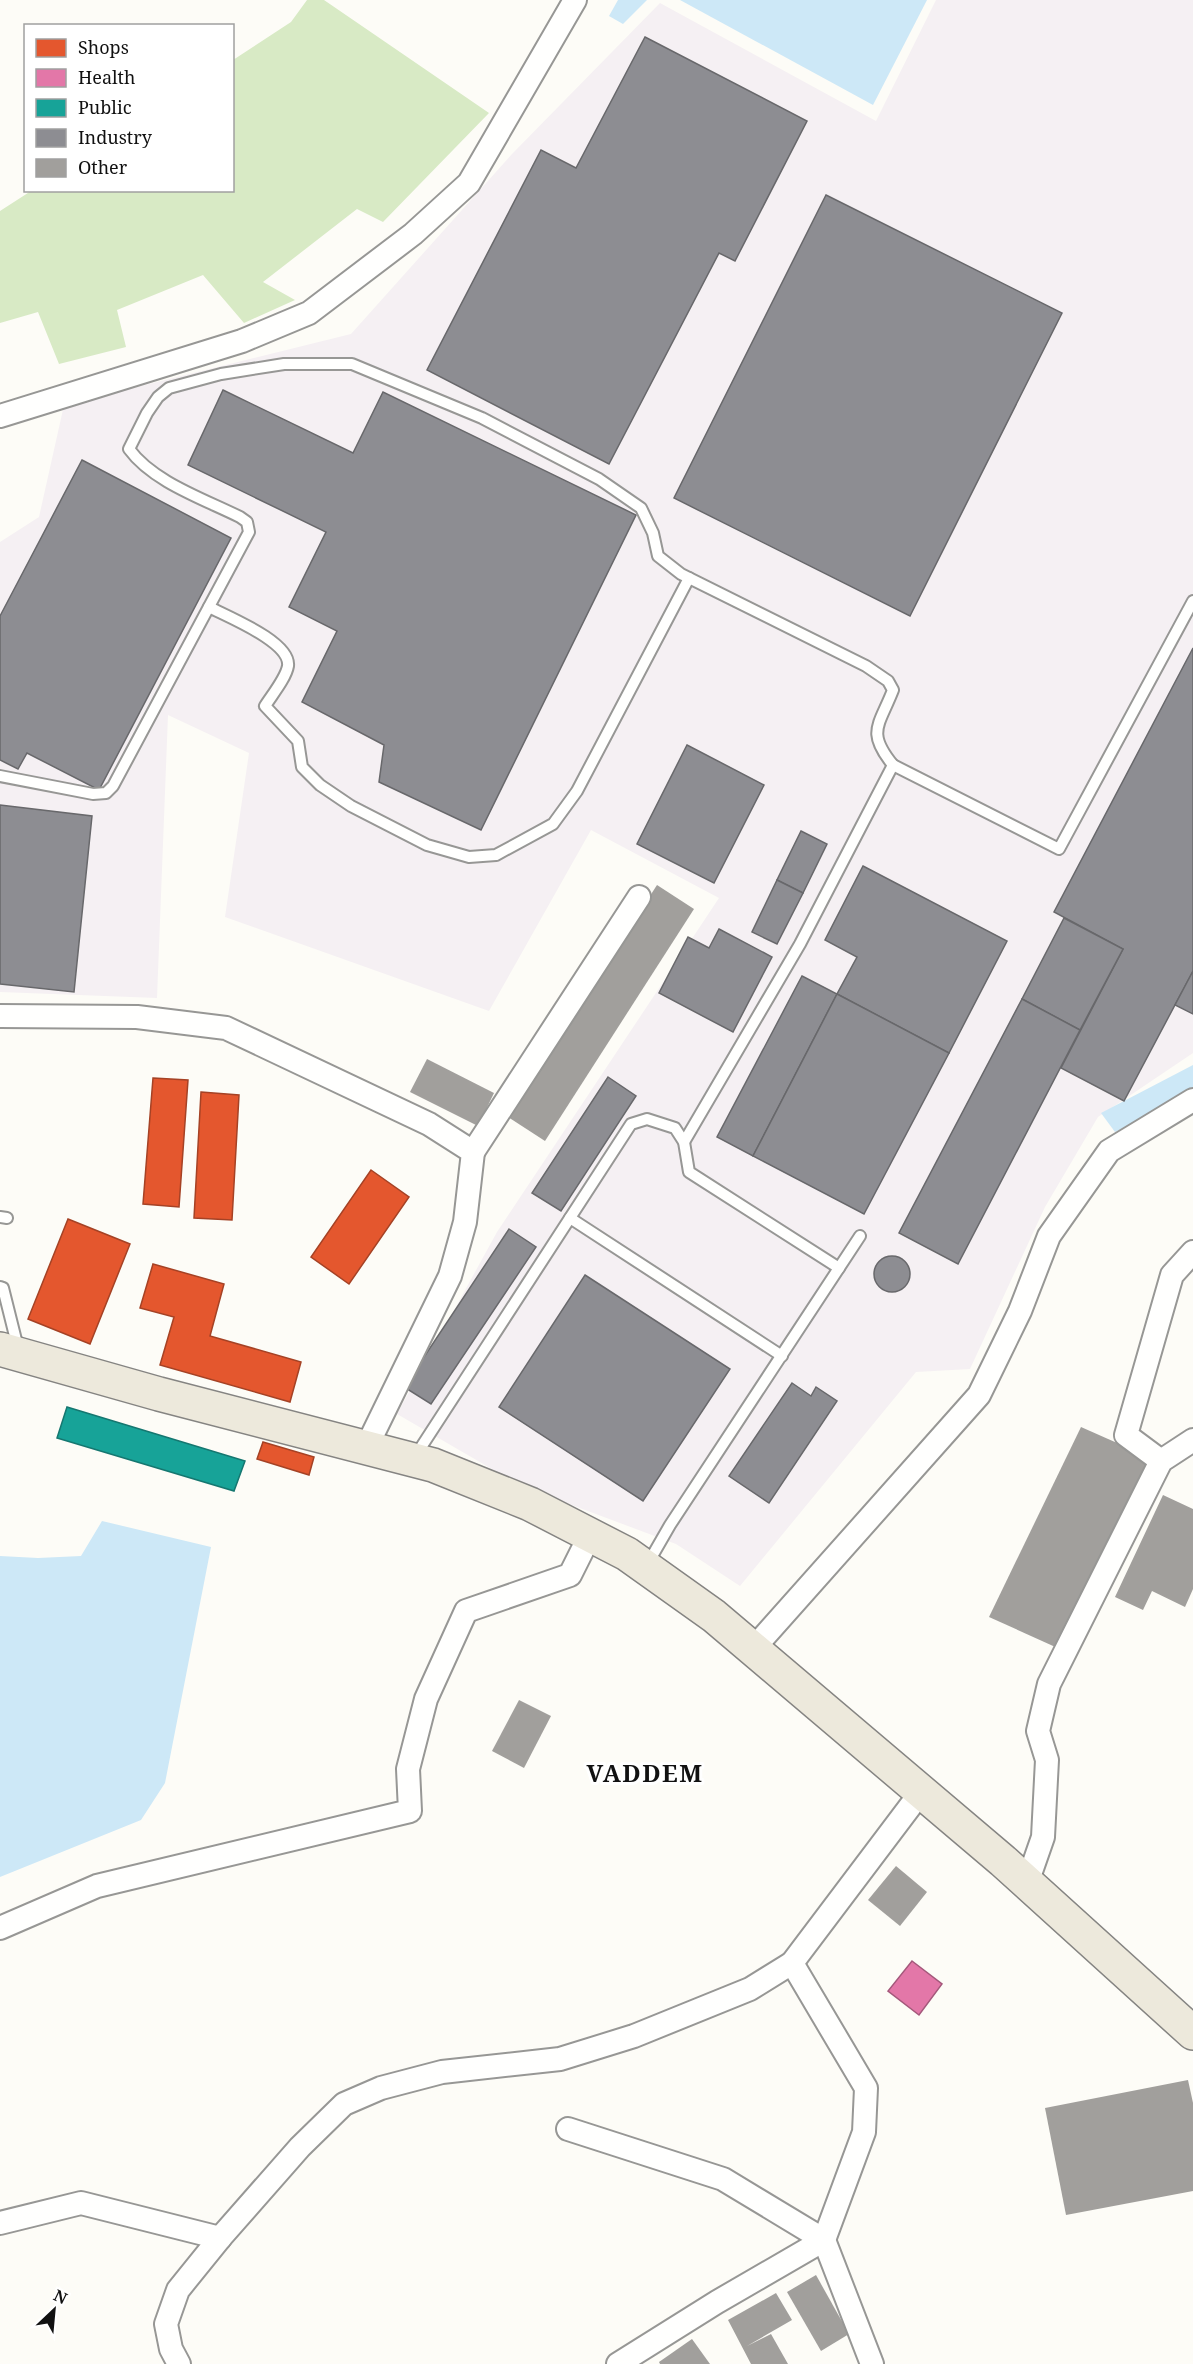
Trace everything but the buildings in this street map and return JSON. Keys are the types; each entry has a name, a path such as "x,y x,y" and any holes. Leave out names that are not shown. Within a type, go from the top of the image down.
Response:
{"main road":[{"path":"10,1352 159,1394 433,1465 530,1504 590,1535 645,1568 714,1616 1027,1883 1193,2033"}],"street":[{"path":"0,416 242,341 309,313 413,234 469,183 575,0"},
{"path":"366,1448 450,1276 465,1222 473,1152 639,897"},
{"path":"0,1016 136,1017 226,1028 429,1124 473,1152"},
{"path":"753,1649 979,1395 1020,1311 1049,1236 1110,1151 1193,1100"},
{"path":"1161,1461 1126,1435 1172,1275 1193,1252"},
{"path":"1027,1883 1043,1837 1047,1760 1038,1731 1049,1684 1161,1461 1193,1440"},
{"path":"0,1928 98,1886 410,1811 408,1769 426,1700 466,1611 570,1575 590,1535"},
{"path":"178,2364 171,2349 166,2324 178,2290 300,2147 344,2104 381,2088 442,2072 560,2059 634,2036 750,1989 792,1964 921,1792"},
{"path":"618,2364 824,2240 864,2132 866,2088 792,1964"},
{"path":"568,2129 723,2179 824,2240 872,2364"},
{"path":"0,2223 81,2203 220,2238"}],"lane":[{"path":"0,776 93,795 106,794 127,762 249,532 247,522 138,462 129,449 147,413 158,397 169,388 221,374 284,364 352,364 482,418 599,479 641,508 653,533 658,556 689,578 866,666 888,681 893,690 875,733 879,748 893,765 1059,849 1193,601"},
{"path":"209,607 279,645 288,656 288,667 266,706 298,741 302,767 320,785 387,825 427,845 469,857 496,855 553,824 577,791 611,731 689,578"},
{"path":"684,1142 800,944 893,765"},
{"path":"413,1460 631,1124 647,1119 675,1128 684,1142 689,1172 839,1268"},
{"path":"570,1218 782,1356"},
{"path":"645,1568 670,1525 860,1236"},
{"path":"0,1287 3,1288 10,1352"}],"shaded area":[{"path":"936,0 1193,0 1193,1053 1098,1117 1045,1207 970,1369 916,1372 740,1586 676,1544 521,1486 397,1414 497,1232 719,898 591,830 489,1011 225,917 249,753 168,715 157,998 0,992 0,542 39,517 64,405 351,334 512,154 660,3 876,121"}],"green space":[{"path":"307,0 324,0 489,113 383,222 357,209 263,282 295,300 244,323 203,275 117,310 126,347 59,364 38,312 0,323 0,211 29,192 234,192 234,59 291,22"}],"water":[{"path":"618,0 647,0 623,24 609,16"},
{"path":"680,0 927,0 873,105"},
{"path":"1193,1065 1193,1094 1115,1132 1101,1113"},
{"path":"102,1521 211,1547 165,1783 141,1820 0,1877 0,1556 38,1558 81,1556"}],"district":[{"name":"VADDEM","path":"645,1774"}]}
